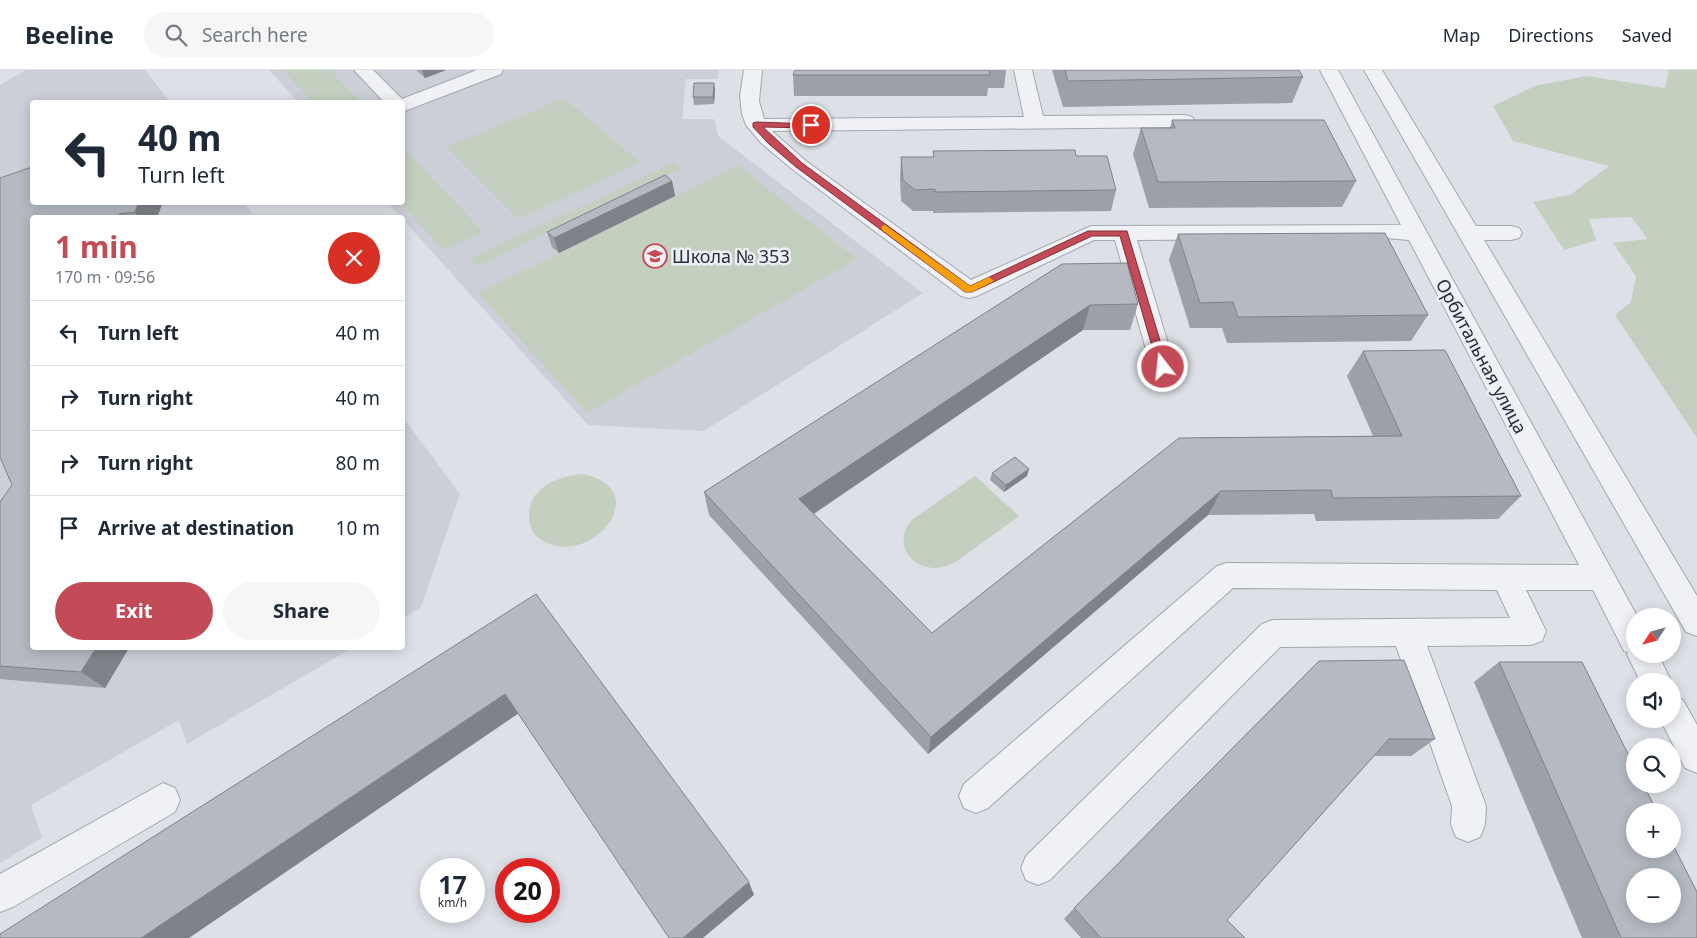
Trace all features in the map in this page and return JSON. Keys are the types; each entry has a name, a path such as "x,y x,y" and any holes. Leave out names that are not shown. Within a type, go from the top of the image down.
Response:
{"street":[{"path":"363,70 392,100"},
{"path":"405,105 494,70"},
{"path":"754,70 750,106 756,125 772,142 799,165 969,290 1091,233 1124,233 1183,242 1385,231 1416,233"},
{"path":"1023,70 1035,123"},
{"name":"Орбитальная улица","path":"1329,70 1626,624"},
{"path":"1373,70 1697,623"},
{"path":"756,125 1185,121"},
{"path":"1124,233 1163,367"},
{"path":"1468,233 1511,233"},
{"path":"976,796 1228,576 1601,578"},
{"path":"1038,868 1273,634 1531,631 1506,578"},
{"path":"1407,633 1469,806 1468,825"},
{"path":"1681,728 1697,757"},
{"path":"0,894 163,800"}],"shaded area":[{"path":"26,70 145,70 168,100 30,100 30,205 246,205 253,215 30,215 30,650 349,650 187,744 179,720 31,805 42,838 0,863 0,85"},
{"name":"Школа № 353","path":"269,70 719,70 718,79 686,79 682,119 714,119 718,136 923,293 704,431 588,425 405,222 405,215 399,215 390,205 405,205 405,100 296,100"},
{"path":"405,420 460,494 421,607 405,617"}],"green space":[{"path":"283,70 330,70 359,100 310,100"},
{"path":"1669,70 1697,70 1697,438 1615,315 1631,302 1636,276 1613,243 1648,239 1631,217 1589,219 1596,240 1564,250 1533,202 1570,195 1609,166 1513,141 1493,106 1535,86 1586,76 1665,88"},
{"path":"564,98 640,162 519,219 447,147"},
{"path":"405,149 483,232 443,250 403,205 405,205"},
{"path":"673,163 680,169 477,266 470,259"},
{"path":"738,165 857,259 587,413 478,293"},
{"path":"583,474 605,483 615,496 615,510 608,525 594,537 578,545 559,546 537,537 532,529 529,516 530,506 534,497 547,485 565,477"},
{"path":"975,476 1019,516 952,564 935,568 917,563 910,558 906,551 904,535 913,519"}],"building":[{"path":"795,70 989,70 990,75 793,75"},
{"path":"1065,70 1299,70 1303,77 1068,81"},
{"path":"694,83 714,83 713,97 693,97"},
{"path":"1172,120 1324,120 1356,181 1158,182 1141,128 1175,128"},
{"path":"1075,150 1076,156 1107,156 1116,190 935,192 935,189 915,190 903,180 901,157 934,157 933,151"},
{"path":"30,168 30,205 138,205 135,212 119,215 30,215 30,650 95,650 81,672 0,666 0,502 12,485 0,457 0,178"},
{"path":"665,175 672,181 554,238 547,232"},
{"path":"1385,233 1428,315 1238,317 1233,302 1200,303 1178,234"},
{"path":"1127,263 1138,304 1090,305 799,499 932,633 1179,438 1402,436 1363,351 1445,350 1521,496 1333,498 1331,490 1221,491 931,737 704,492 1062,264"},
{"path":"1015,457 1029,469 1006,485 992,473"},
{"path":"536,594 749,882 683,938 669,938 505,694 141,938 0,938 0,934"},
{"path":"1404,660 1435,739 1389,739 1227,920 1245,938 1101,938 1074,908 1319,661"},
{"path":"1499,662 1582,662 1626,750 1626,793 1648,793 1653,803 1626,803 1626,858 1680,858 1697,892 1697,938 1621,938"}],"slow traffic":[{"path":"885,228 969,290 989,281"}],"place":[{"name":"Школа № 353","path":"655,256"}],"route":[{"path":"811,125 756,125 772,142 799,165 969,290 1091,233 1124,233 1163,367"}]}
